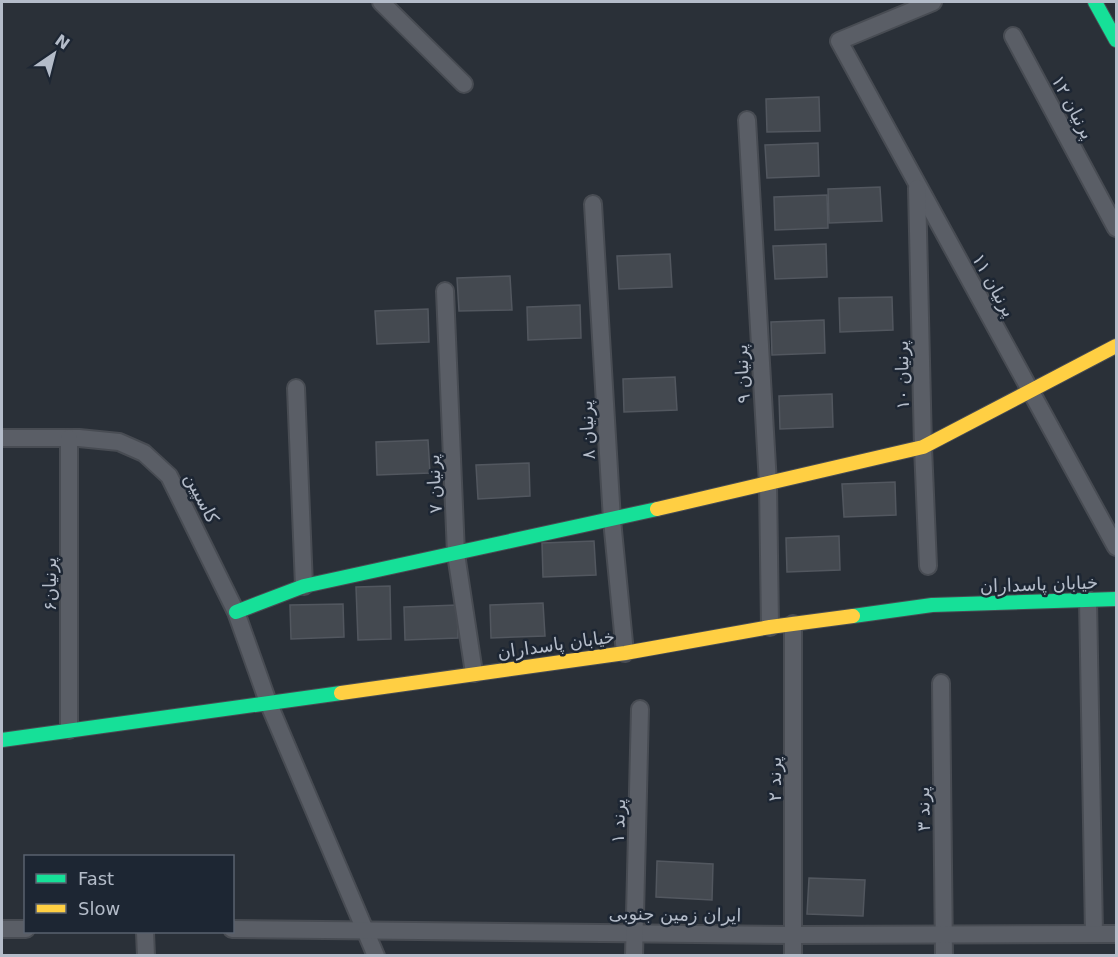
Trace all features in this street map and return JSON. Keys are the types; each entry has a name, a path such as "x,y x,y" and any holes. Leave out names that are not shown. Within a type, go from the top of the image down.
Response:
{"street":[{"path":"381,2 464,84"},
{"name":"پرنیان ۱۱","path":"933,2 839,40 1116,547"},
{"path":"1095,2 1116,40"},
{"name":"پرنیان ۱۲","path":"1013,36 1116,228"},
{"name":"پرنیان ۹","path":"747,120 768,484 770,627"},
{"name":"پرنیان ۱۰","path":"917,184 928,566"},
{"name":"پرنیان ۸","path":"593,204 612,520 626,653"},
{"name":"پرنیان ۷","path":"445,291 456,554 474,673"},
{"path":"236,612 304,586 612,520 923,447 1116,346"},
{"path":"296,388 304,586"},
{"name":"کاسپین","path":"2,438 69,438 119,442 144,453 169,476 236,612 268,702 376,956"},
{"name":"پرنیان۶","path":"69,438 69,730"},
{"name":"خیابان پاسداران","path":"2,740 626,653 770,627 932,605 1116,599"},
{"path":"1088,600 1094,934"},
{"name":"پرند ۲","path":"793,624 793,956"},
{"name":"پرند ۳","path":"941,683 944,956"},
{"name":"پرند ۱","path":"634,956 640,709"},
{"path":"2,929 24,929"},
{"name":"ایران زمین جنوبی","path":"234,929 793,935 1116,934"},
{"path":"146,933 146,956"}],"building":[{"path":"819,97 820,131 767,132 766,99"},
{"path":"818,143 819,176 767,178 765,145"},
{"path":"880,187 882,221 829,223 828,189"},
{"path":"827,195 828,228 775,230 774,197"},
{"path":"826,244 827,277 775,279 773,246"},
{"path":"670,254 672,287 619,289 617,256"},
{"path":"510,276 512,310 459,311 457,278"},
{"path":"892,297 893,330 840,332 839,298"},
{"path":"580,305 581,338 528,340 527,307"},
{"path":"428,309 429,342 377,344 375,311"},
{"path":"824,320 825,353 772,355 771,322"},
{"path":"675,377 677,410 624,412 623,379"},
{"path":"832,394 833,427 780,429 779,396"},
{"path":"428,440 430,473 377,475 376,442"},
{"path":"529,463 530,496 478,499 476,465"},
{"path":"895,482 896,515 844,517 842,484"},
{"path":"839,536 840,570 787,572 786,538"},
{"path":"594,541 596,575 543,577 542,543"},
{"path":"390,586 391,639 358,640 356,587"},
{"path":"543,603 545,636 491,638 490,605"},
{"path":"343,604 344,637 291,639 290,605"},
{"path":"457,605 458,638 405,640 404,607"},
{"path":"657,861 713,864 712,900 656,897"},
{"path":"809,878 865,880 863,916 807,914"}],"traffic: fast":[{"path":"1095,2 1116,40"},
{"path":"236,612 304,586 657,509"},
{"path":"853,616 932,605 1116,599"},
{"path":"2,740 341,693"}],"traffic: slow":[{"path":"657,509 923,447 1116,346"},
{"path":"341,693 625,653 770,627 853,616"}]}
